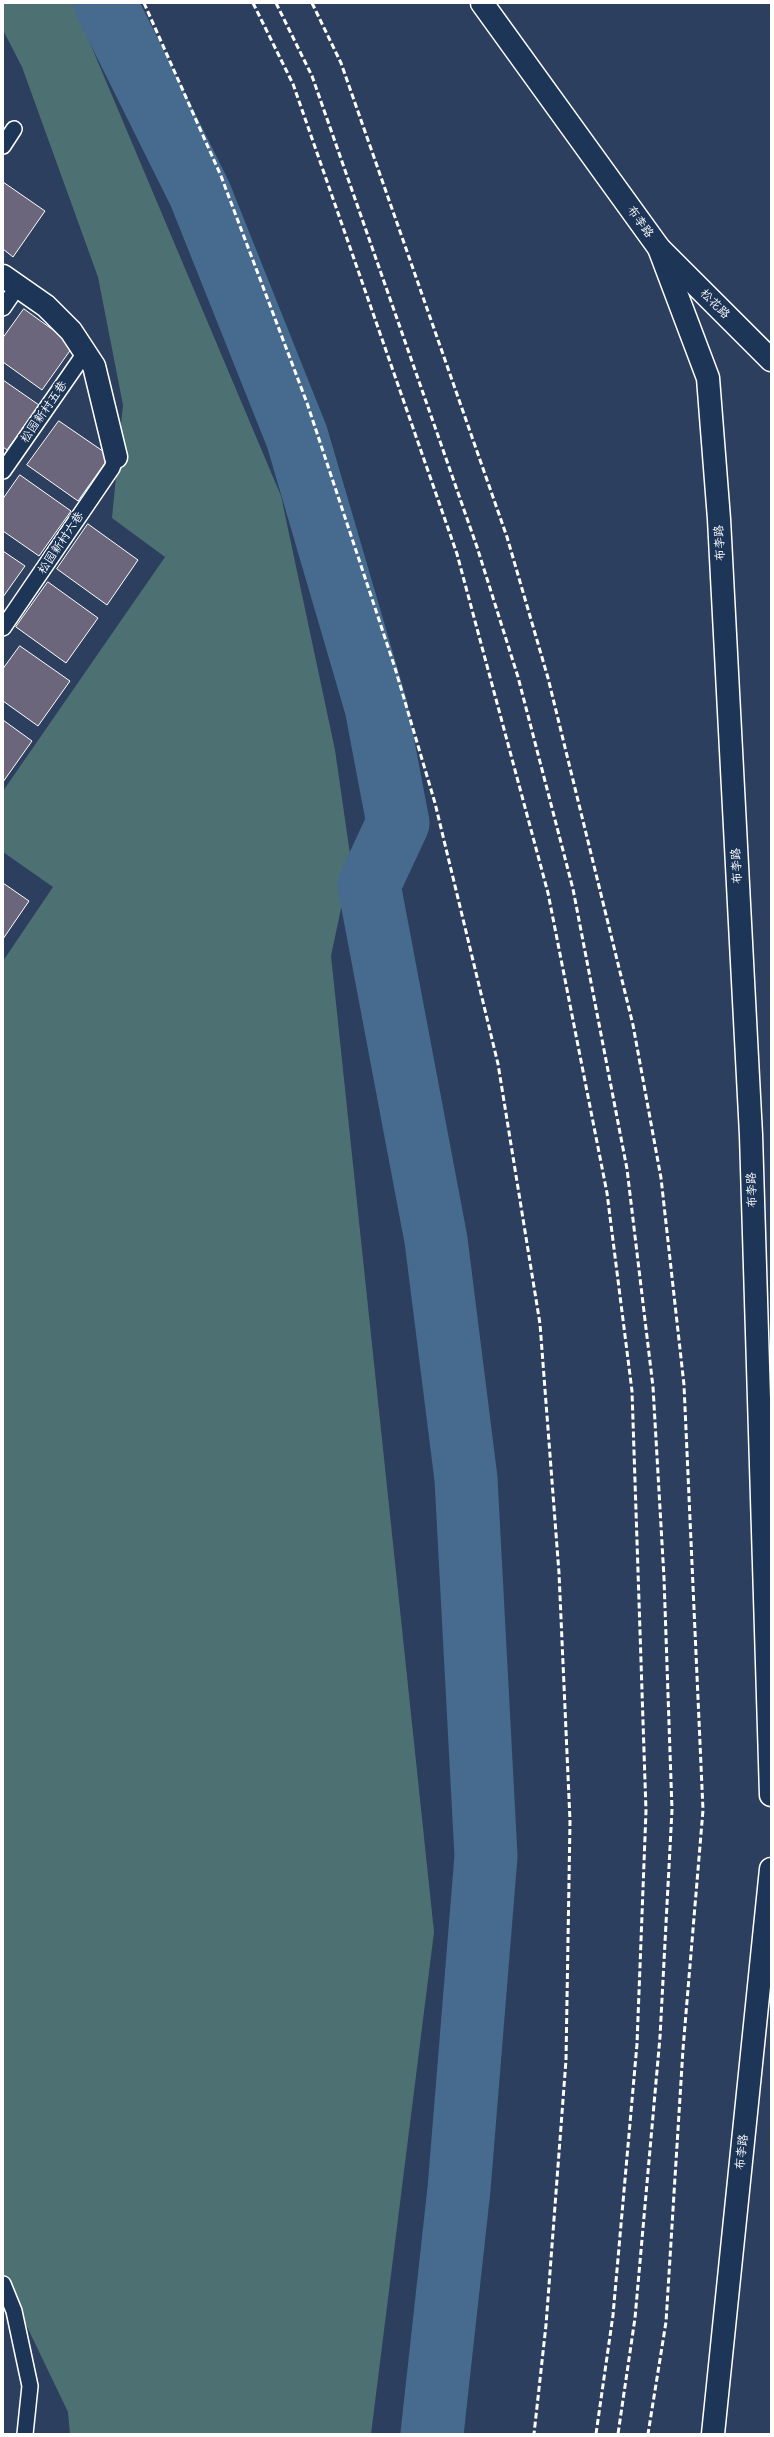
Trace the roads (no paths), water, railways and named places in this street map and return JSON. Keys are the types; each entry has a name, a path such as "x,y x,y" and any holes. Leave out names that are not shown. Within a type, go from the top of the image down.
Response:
{"main road":[{"name":"布李路","path":"482,3 659,248 708,378 719,519 751,1135 771,1795"},
{"name":"松花路","path":"659,248 771,360"},
{"path":"10,281 46,306 71,331 94,366 116,457"},
{"name":"布李路","path":"713,2434 771,1869"}],"lane":[{"path":"3,146 14,129"},
{"path":"3,308 10,281"},
{"name":"松园新村五巷","path":"3,471 85,353"},
{"name":"松园新村六巷","path":"3,628 112,468 116,457"},
{"path":"3,2284 14,2311 30,2386 25,2434"}],"waterway":[{"path":"105,3 200,194 297,437 376,707 398,823 369,885 436,1240 466,1479 486,1856 459,2189 432,2434"}],"railway":[{"path":"144,3 221,176 307,403 395,668 435,803 498,1064 540,1324 559,1573 570,1821 566,2060 546,2325 534,2434"},
{"path":"253,3 293,84 457,554 548,893 607,1193 632,1391 646,1811 637,2044 613,2315 596,2434"},
{"path":"276,3 312,76 477,547 518,677 573,889 627,1169 653,1387 664,1578 672,1810 660,2037 635,2318 618,2434"},
{"path":"312,3 341,63 507,537 548,678 633,1025 661,1178 684,1385 703,1810 683,2049 666,2322 648,2434"}]}
